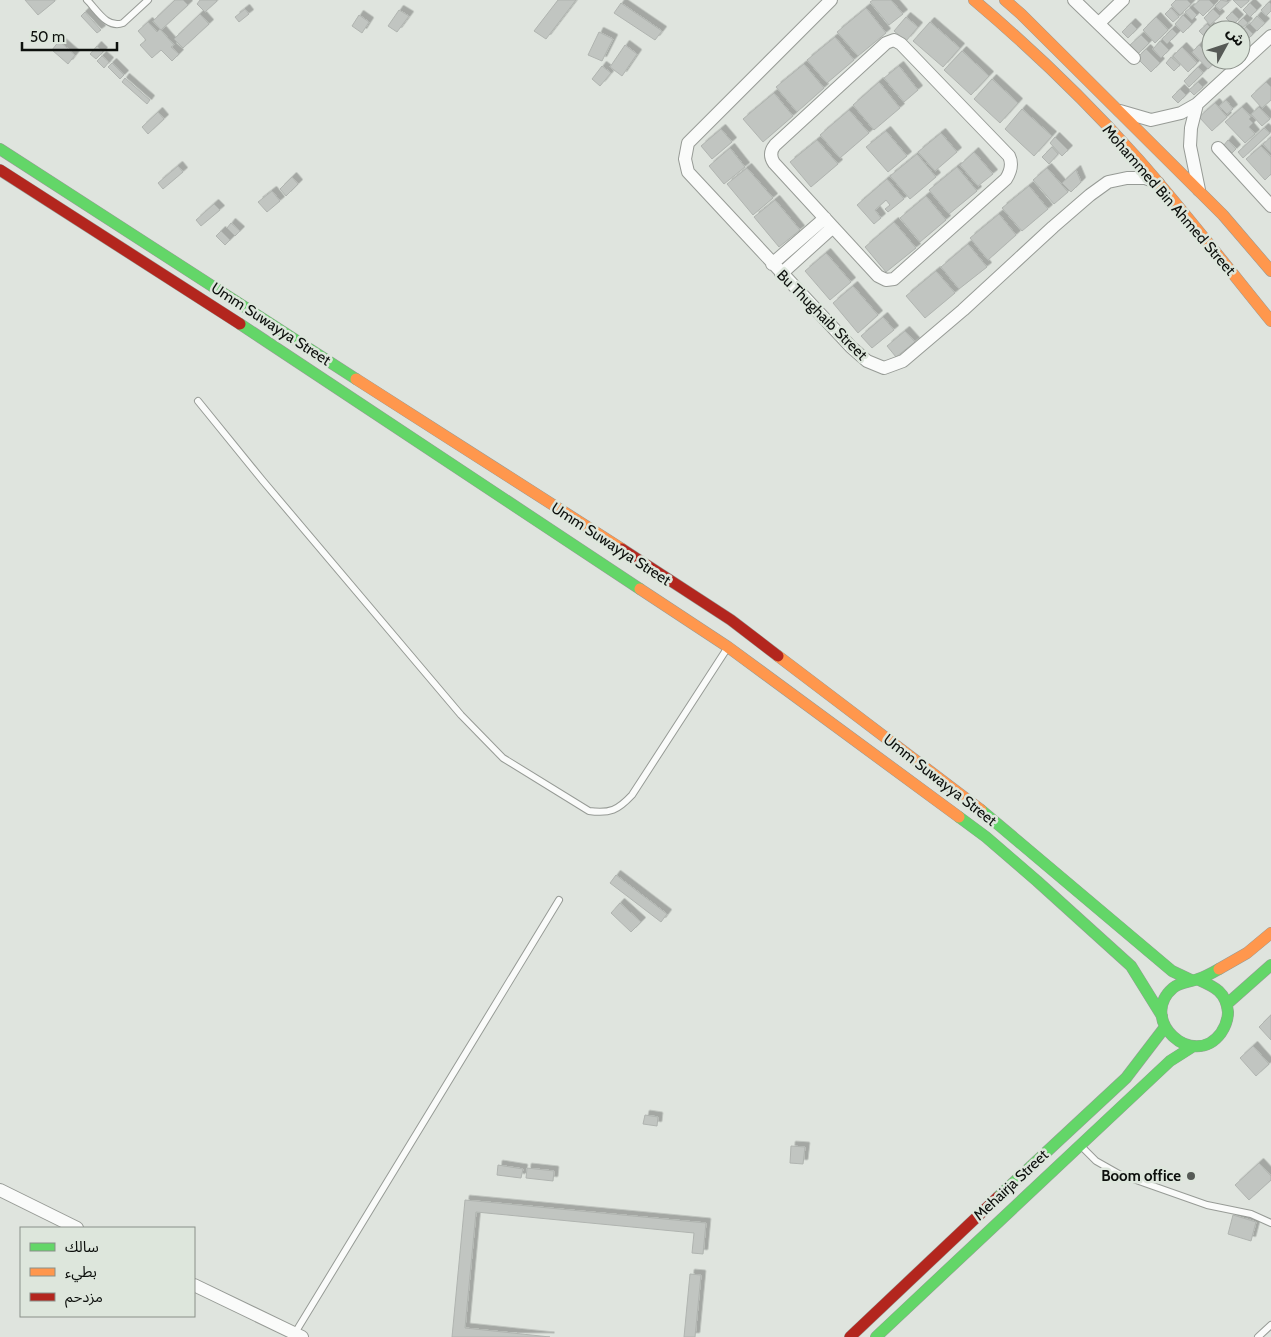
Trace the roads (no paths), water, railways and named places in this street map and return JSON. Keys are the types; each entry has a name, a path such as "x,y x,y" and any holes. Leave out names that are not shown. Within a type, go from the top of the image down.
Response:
{"street":[{"name":"Bu Thughaib Street","path":"830,0 688,143 686,159 688,172 781,274 851,347 867,361 884,368 904,362 1068,214 1108,182 1127,178 1144,178 1158,183"},
{"name":"Mohammed Bin Ahmed Street","path":"974,0 1022,41 1118,138 1158,183 1271,321"},
{"name":"Mohammed Bin Ahmed Street","path":"1005,0 1120,111 1223,215 1271,271"},
{"path":"1074,0 1134,58"},
{"path":"1099,23 1123,0"},
{"path":"1120,111 1151,120 1182,112 1197,104 1271,36"},
{"path":"894,40 897,41 1009,156 1012,162 1009,173 1006,179 891,280 878,276 829,223 774,163 771,158 772,149 886,43 894,40"},
{"path":"1197,104 1191,128 1190,146 1199,191"},
{"path":"1218,148 1271,205"},
{"name":"Umm Suwayya Street","path":"0,149 730,620 979,809 1172,971 1195,980"},
{"name":"Umm Suwayya Street","path":"0,170 248,330 728,647 978,832 1037,880 1132,966 1151,996 1163,1021"},
{"path":"772,264 829,223"},
{"path":"781,274 829,223"},
{"path":"1195,980 1229,963 1264,940 1271,933"},
{"path":"1227,1004 1271,965"},
{"path":"1195,980 1208,982 1217,987 1227,1004 1228,1020 1222,1034 1213,1042 1204,1046 1192,1046 1176,1040 1171,1036 1163,1021 1163,1004 1167,995 1173,987 1182,982 1195,980"},
{"name":"Mehairja Street","path":"850,1337 1126,1078 1163,1021"},
{"name":"Mehairja Street","path":"876,1337 1170,1061 1192,1046"},
{"path":"0,1190 75,1227"},
{"path":"195,1286 296,1336"}],"lane":[{"path":"87,0 105,20 118,25 123,23 148,0"},
{"path":"198,401 461,715 503,758 589,811 604,813 616,810 632,795 728,647"},
{"path":"296,1336 558,900"},
{"path":"1081,1145 1096,1160 1119,1174 1207,1205 1250,1214 1271,1223"},
{"path":"1258,1337 1271,1325"}],"place":[{"name":"Boom office","path":"1191,1176"}]}
